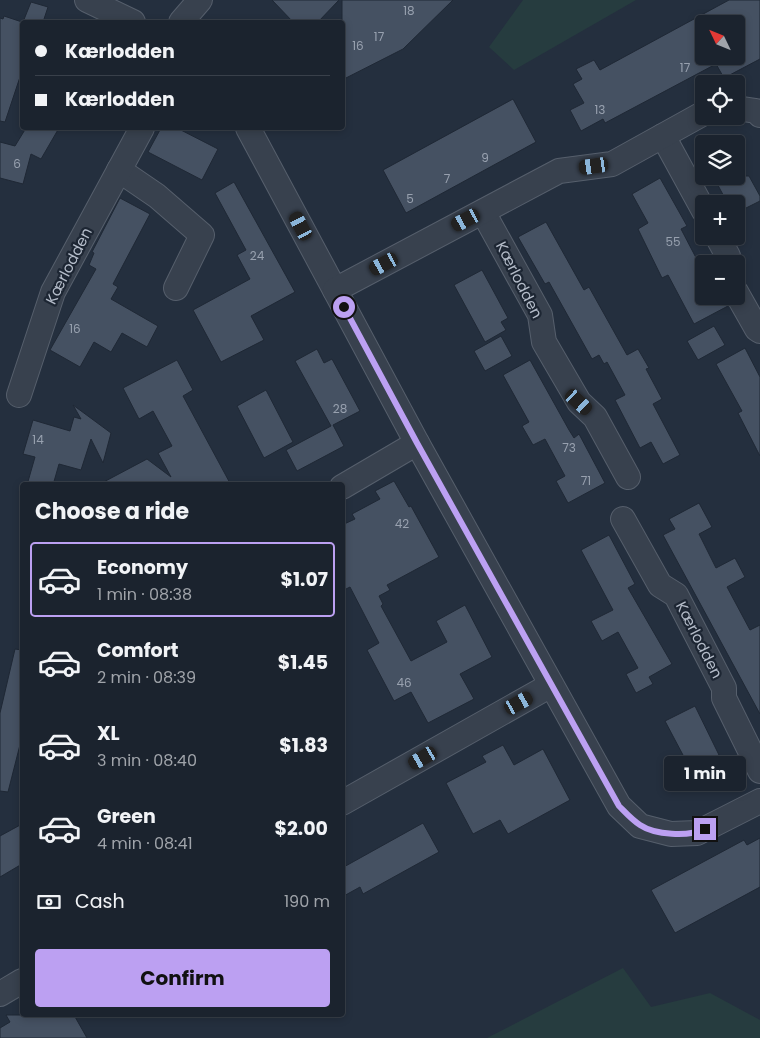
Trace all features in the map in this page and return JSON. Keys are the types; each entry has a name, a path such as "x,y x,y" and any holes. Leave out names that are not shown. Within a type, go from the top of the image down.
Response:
{"street":[{"path":"87,0 129,20"},
{"path":"183,20 200,0"},
{"path":"745,109 756,111 760,116"},
{"path":"336,290 559,171 612,164 695,118"},
{"name":"Kærlodden","path":"19,395 53,292 141,130"},
{"path":"249,130 417,443 619,806 640,826 671,834 697,833 760,800"},
{"path":"663,136 695,195"},
{"path":"119,170 156,196 202,235 176,288"},
{"name":"Kærlodden","path":"483,212 540,315 544,342 579,402 595,417 628,476"},
{"path":"743,305 760,331"},
{"path":"345,485 417,443"},
{"name":"Kærlodden","path":"623,519 660,585 676,595 724,688 724,698 760,771"},
{"path":"345,801 552,685"},
{"path":"0,994 20,982"}],"green space":[{"path":"523,0 636,0 514,70 489,47"},
{"path":"623,968 651,1007 710,993 760,1020 760,1038 487,1038"}],"building":[{"path":"272,0 339,0 320,20 291,20"},
{"path":"342,0 453,0 403,49 345,78 345,20 342,20"},
{"path":"729,0 760,0 760,59 730,75 722,75 717,65 745,65 745,15 701,15"},
{"path":"31,2 48,7 44,20 24,20"},
{"path":"4,16 20,21 20,77 5,122 0,121 0,18 3,19"},
{"path":"695,18 695,65 714,65 605,123 603,119 581,131 570,110 584,103 573,84 582,79 576,69 594,60 600,70"},
{"path":"513,99 536,142 406,213 383,170"},
{"path":"25,130 58,130 41,159 31,154 23,184 0,178 0,142 15,146"},
{"path":"160,130 181,130 218,149 202,180 148,152"},
{"path":"745,176 749,176 760,196 760,201 745,208 745,195 723,195 718,185 745,185"},
{"path":"660,178 687,226 681,229 695,256 695,305 728,306 694,324 668,275 662,278 638,229 648,223 632,194"},
{"path":"234,182 295,292 251,316 264,340 221,362 193,310 250,279 237,255 246,250 215,193"},
{"path":"120,198 150,214 113,284 118,287 111,299 158,326 147,347 122,333 111,352 94,342 80,367 50,350 96,269 89,265 94,253 92,252"},
{"path":"546,222 584,290 589,287 627,355 638,349 649,368 646,369 662,399 653,404 680,455 663,464 651,442 640,448 615,400 625,395 607,362 604,364 599,355 592,359 549,282 545,284 518,237"},
{"path":"482,270 508,318 501,322 506,330 485,342 454,285"},
{"path":"714,326 725,345 698,360 687,341"},
{"path":"501,336 512,356 485,371 474,351"},
{"path":"745,348 760,377 760,456 738,413 742,411 716,364"},
{"path":"317,349 324,363 332,359 360,411 333,425 344,446 297,471 286,450 331,426 295,361"},
{"path":"177,360 193,390 183,396 229,482 104,482 147,459 171,477 158,453 172,446 153,411 139,419 123,388"},
{"path":"530,360 574,438 579,434 605,483 568,503 556,481 565,476 545,439 533,445 522,426 529,422 503,375"},
{"path":"266,390 293,442 264,458 237,406"},
{"path":"73,405 111,433 103,463 91,439 81,470 59,464 54,482 28,482 35,457 23,454 33,420 70,431 74,417 81,419"},
{"path":"394,481 409,507 411,506 439,557 387,585 390,590 379,596 383,604 381,606 411,661 447,642 436,621 465,605 492,657 460,674 474,699 428,723 411,692 394,701 367,650 379,643 350,587 345,590 345,524 355,519 352,514 380,499 375,491"},
{"path":"699,503 712,527 699,534 716,568 735,558 745,577 727,587 750,630 760,625 760,714 663,535 675,529 669,519"},
{"path":"609,535 635,584 628,588 672,664 649,677 653,684 636,693 626,674 638,668 618,632 602,641 591,621 613,610 581,550"},
{"path":"15,649 20,650 20,745 8,792 0,791 0,713"},
{"path":"695,706 719,755 714,757 726,778 702,791 665,721"},
{"path":"503,745 514,765 543,749 570,800 508,834 500,820 473,834 446,783 486,762 482,756"},
{"path":"423,823 439,852 363,894 360,887 345,895 345,866"},
{"path":"20,825 20,865 0,877 0,836"},
{"path":"760,838 760,887 675,933 651,890 744,840 747,845"},
{"path":"6,1015 20,1015 20,1017 75,1017 87,1038 0,1038 0,1028 10,1022"}],"route":[{"path":"344,307 417,443 619,806 640,826 671,834 697,833 705,829"}]}
